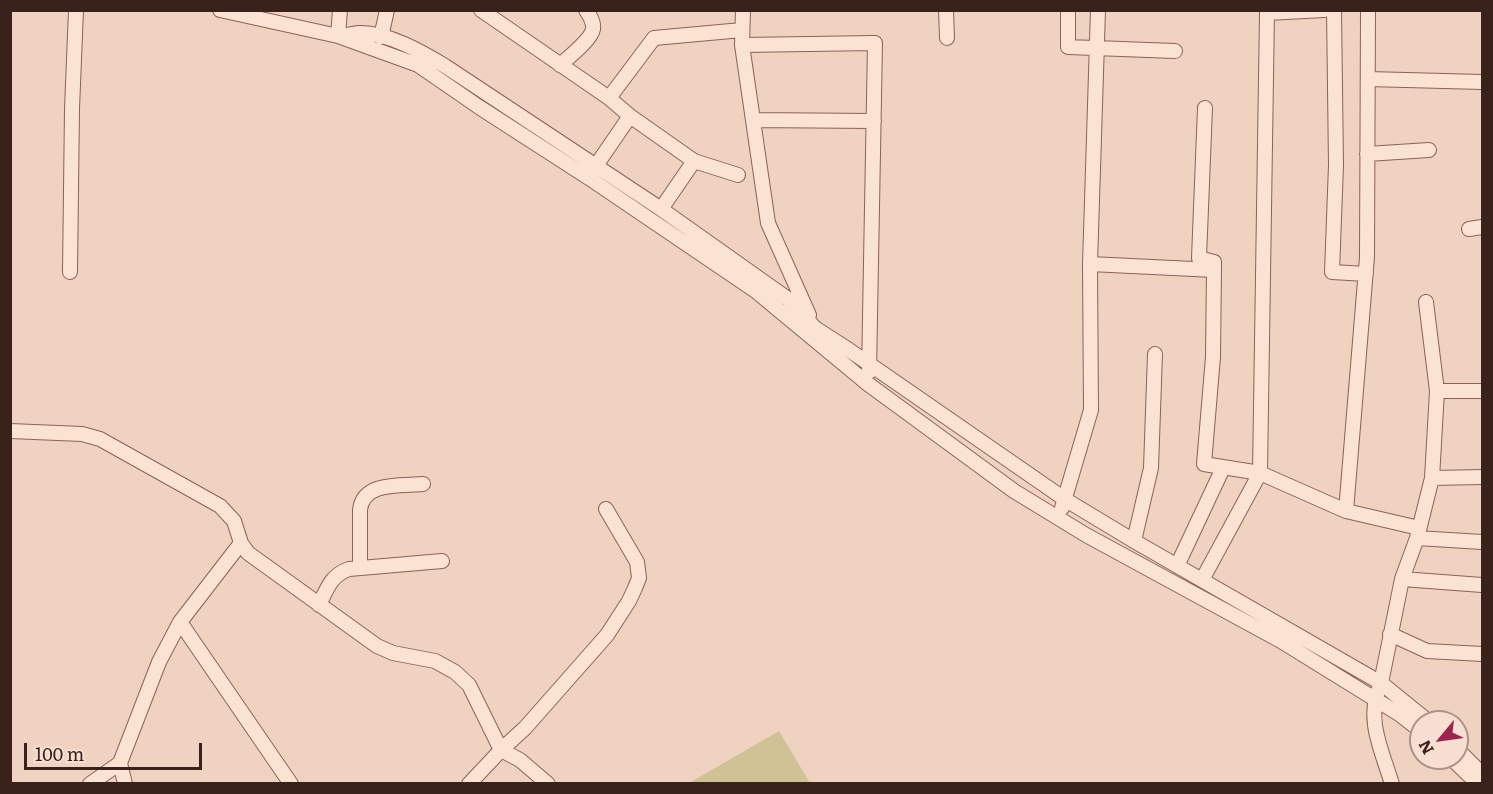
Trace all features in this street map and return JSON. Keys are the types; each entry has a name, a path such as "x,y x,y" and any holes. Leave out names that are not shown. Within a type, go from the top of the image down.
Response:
{"street":[{"path":"70,272 76,10"},
{"path":"220,10 262,14 422,59 479,106 589,178 813,332 868,384 995,478 1057,518 1281,641 1374,698 1409,723"},
{"path":"338,36 340,10"},
{"path":"381,37 387,10"},
{"path":"481,10 609,98 630,116 694,161 738,175"},
{"path":"560,65 590,36 594,28 592,19 586,10"},
{"path":"743,10 742,45 768,224 813,332"},
{"path":"946,10 947,38"},
{"path":"1068,10 1068,47 1175,51"},
{"path":"1057,518 1066,500 1091,410 1090,264 1098,10"},
{"path":"1252,10 1267,13 1324,10"},
{"path":"1334,10 1336,165 1332,272 1366,274"},
{"path":"1346,511 1366,274 1368,10"},
{"path":"1202,580 1260,473 1267,13"},
{"path":"609,98 654,39 742,30"},
{"path":"338,36 361,33 381,37 422,59 596,165 788,299 813,332 849,350 1066,500 1381,683 1414,710"},
{"path":"742,45 875,43 868,384"},
{"path":"1368,79 1482,81"},
{"path":"1205,108 1199,258 1214,262 1214,270 1213,357 1204,464 1260,473 1346,511 1418,533 1482,542"},
{"path":"589,178 630,116"},
{"path":"753,120 874,121"},
{"path":"1368,154 1429,150"},
{"path":"661,209 694,161"},
{"path":"1090,264 1214,270"},
{"path":"1392,783 1373,716 1374,698 1381,683 1402,579 1418,533 1432,478 1437,391 1426,302"},
{"path":"1134,541 1151,468 1155,354"},
{"path":"1437,391 1482,391"},
{"path":"10,431 82,434 107,443 220,506 234,520 241,543 248,553 319,605 377,646 393,653 435,660 454,672 469,685 501,750 520,760 548,783"},
{"path":"1177,566 1223,468"},
{"path":"1432,478 1482,477"},
{"path":"360,568 360,510 365,497 376,489 423,484"},
{"path":"470,783 525,728 606,635 629,601 639,578 638,562 606,509"},
{"path":"125,783 120,763 159,662 180,622 241,543"},
{"path":"319,605 329,584 337,574 349,569 442,561"},
{"path":"1402,579 1482,585"},
{"path":"180,622 291,783"},
{"path":"1390,634 1427,651 1482,654"},
{"path":"1469,761 1482,774"},
{"path":"90,783 120,763"},
{"path":"1464,770 1478,783"}],"shaded area":[{"path":"779,731 810,783 689,783"}]}
